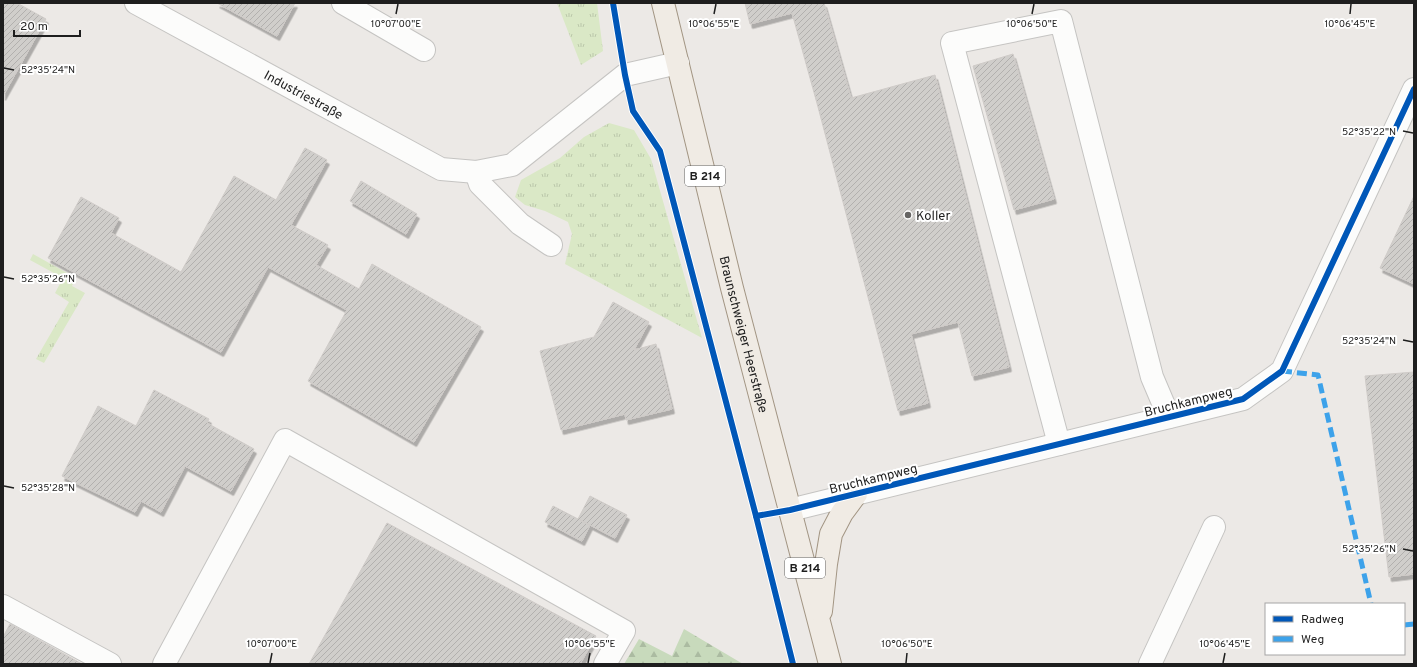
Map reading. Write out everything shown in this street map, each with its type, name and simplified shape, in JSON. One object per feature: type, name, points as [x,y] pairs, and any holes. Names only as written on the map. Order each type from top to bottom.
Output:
[{"type":"main road","name":"Braunschweiger Heerstraße","points":[[663,3],[732,288],[830,664]]},
{"type":"main road","points":[[820,626],[826,564],[831,534],[842,513],[856,494]]},
{"type":"street","name":"Industriestraße","points":[[136,3],[441,169],[476,172],[512,165],[625,75],[678,63]]},
{"type":"street","points":[[343,3],[424,50]]},
{"type":"street","points":[[1059,444],[952,43],[1061,20],[1152,377],[1169,417]]},
{"type":"street","name":"Bruchkampweg","points":[[790,510],[1243,399],[1282,371],[1414,89]]},
{"type":"street","points":[[476,172],[480,184],[520,224],[551,245]]},
{"type":"street","points":[[164,664],[285,440],[624,631],[605,664]]},
{"type":"street","points":[[1150,664],[1214,526]]},
{"type":"street","points":[[3,606],[110,664]]},
{"type":"green space","points":[[557,3],[597,3],[603,51],[581,65]]},
{"type":"green space","points":[[609,123],[634,130],[651,159],[702,338],[565,264],[572,234],[568,222],[545,211],[525,205],[515,197],[521,180],[560,158],[584,137]]},
{"type":"green space","points":[[33,254],[76,278],[72,286],[85,293],[44,363],[36,359],[69,302],[55,293],[63,278],[30,260]]},
{"type":"green space","points":[[684,629],[743,664],[624,664],[639,639],[672,656]]},
{"type":"building","points":[[3,3],[17,3],[46,19],[3,96]]},
{"type":"building","points":[[217,3],[295,3],[277,36]]},
{"type":"building","name":"Koller","points":[[745,3],[824,3],[851,98],[935,75],[1009,367],[972,376],[958,322],[911,334],[928,403],[898,411],[792,13],[750,24]]},
{"type":"building","points":[[1013,54],[1054,199],[1014,210],[973,66]]},
{"type":"building","points":[[305,148],[327,160],[291,225],[328,245],[316,265],[359,289],[372,264],[481,327],[414,442],[308,381],[347,310],[268,267],[221,352],[48,258],[81,197],[119,218],[111,233],[181,272],[234,176],[276,200]]},
{"type":"building","points":[[361,181],[417,214],[406,234],[350,201]]},
{"type":"building","points":[[1414,196],[1414,284],[1380,268]]},
{"type":"building","points":[[613,302],[649,322],[634,350],[656,344],[672,409],[626,420],[625,414],[561,430],[540,351],[594,337]]},
{"type":"building","points":[[1414,372],[1414,574],[1389,577],[1365,376]]},
{"type":"building","points":[[154,390],[209,419],[207,423],[254,449],[231,491],[185,466],[161,512],[141,501],[135,512],[62,476],[98,406],[136,426]]},
{"type":"building","points":[[590,496],[627,515],[615,538],[590,525],[582,541],[545,522],[553,506],[578,519]]},
{"type":"building","points":[[387,523],[596,636],[580,664],[309,664]]},
{"type":"building","points":[[10,624],[82,664],[3,664],[3,637]]},
{"type":"marked path","points":[[1282,371],[1318,375],[1371,603]]},
{"type":"marked path","points":[[1405,625],[1414,624]]},
{"type":"cycle path","points":[[613,3],[625,75],[633,111],[660,151],[756,516],[793,664]]},
{"type":"cycle path","points":[[756,516],[790,510],[1243,399],[1282,371],[1414,89]]},
{"type":"place","name":"Koller","points":[[908,215]]}]
